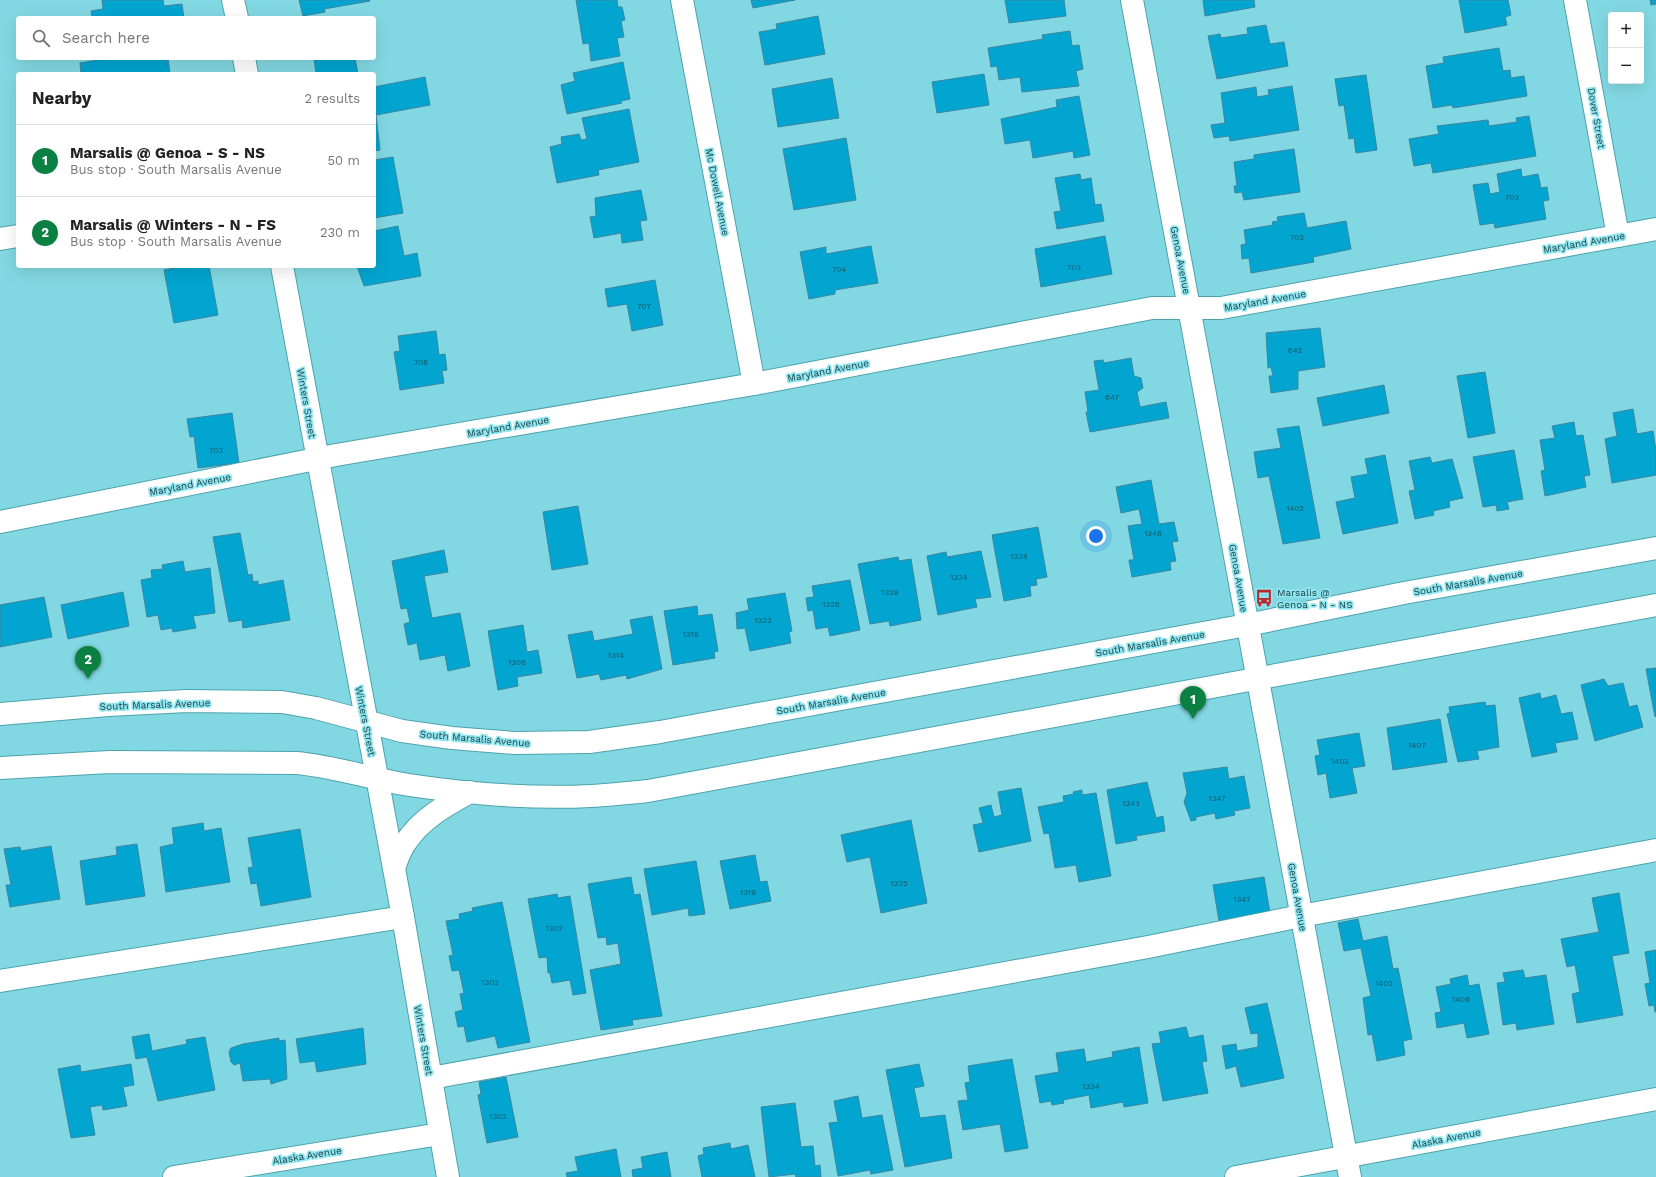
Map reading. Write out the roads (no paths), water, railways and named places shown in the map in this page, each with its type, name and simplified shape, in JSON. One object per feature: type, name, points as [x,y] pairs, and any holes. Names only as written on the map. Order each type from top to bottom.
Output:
[{"type":"street","points":[[233,0],[236,16]]},
{"type":"street","name":"Mc Dowell Avenue","points":[[682,0],[754,384]]},
{"type":"street","name":"Genoa Avenue","points":[[1132,0],[1348,1167]]},
{"type":"street","name":"Dover Street","points":[[1575,0],[1618,236]]},
{"type":"street","points":[[244,60],[247,72]]},
{"type":"street","name":"Maryland Avenue","points":[[0,522],[317,459],[754,384],[1152,308],[1221,308],[1656,229]]},
{"type":"street","points":[[0,239],[16,236]]},
{"type":"street","name":"Winters Street","points":[[282,268],[403,917],[448,1177]]},
{"type":"street","name":"South Marsalis Avenue","points":[[0,714],[108,705],[187,701],[282,702],[316,708],[402,731],[452,738],[515,744],[589,742],[660,732],[1247,625],[1404,594],[1656,548]]},
{"type":"street","points":[[0,768],[110,762],[296,763],[318,765],[408,785],[470,792],[530,796],[591,796],[648,791],[1656,605]]},
{"type":"street","points":[[394,868],[405,843],[418,827],[438,810],[470,792]]},
{"type":"street","points":[[431,1078],[1140,949],[1301,916],[1656,850]]},
{"type":"street","points":[[0,981],[403,917]]},
{"type":"street","name":"Alaska Avenue","points":[[1236,1177],[1348,1167],[1656,1099]]},
{"type":"street","name":"Alaska Avenue","points":[[174,1177],[440,1134]]},
{"type":"place","name":"Marsalis @ Genoa - N - NS","points":[[1264,598]]},
{"type":"place","name":"Marsalis @ Winters - N - FS","points":[[88,679]]},
{"type":"place","name":"Marsalis @ Genoa - S - NS","points":[[1193,719]]}]
